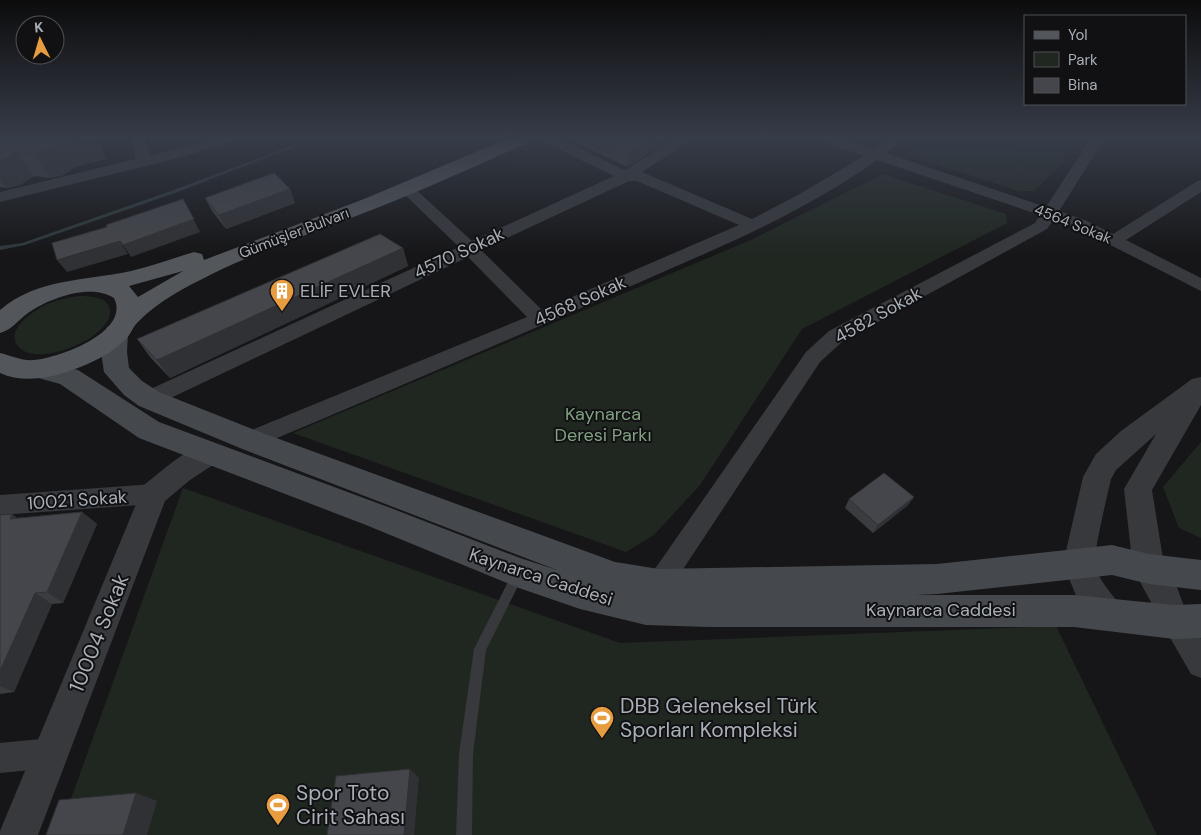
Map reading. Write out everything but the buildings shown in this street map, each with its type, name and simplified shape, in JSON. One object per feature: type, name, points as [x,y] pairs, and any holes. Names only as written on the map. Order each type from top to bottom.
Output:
[{"type":"main road","name":"Gümüşler Bulvarı","points":[[95,284],[121,282],[171,267],[244,240],[399,177]]},
{"type":"main road","name":"Gümüşler Bulvarı","points":[[122,325],[178,282],[216,263],[435,177]]},
{"type":"main road","name":"Kaynarca Caddesi","points":[[0,300],[36,298],[74,286],[95,284],[112,287],[124,294],[129,304],[114,352],[117,372],[133,388],[149,399],[250,440],[615,577],[659,584],[937,579],[1112,560],[1149,569],[1201,575]]},
{"type":"main road","name":"Kaynarca Caddesi","points":[[0,325],[11,314],[36,298]]},
{"type":"main road","name":"Kaynarca Caddesi","points":[[0,362],[19,369],[40,369],[63,364],[86,355],[105,343],[122,325]]},
{"type":"main road","name":"Kaynarca Caddesi","points":[[40,369],[69,377],[148,430],[519,573],[580,594],[646,609],[709,611],[1074,611],[1188,621]]},
{"type":"street","points":[[0,197],[80,177]]},
{"type":"street","name":"4570 Sokak","points":[[149,399],[624,177]]},
{"type":"street","points":[[641,177],[753,225]]},
{"type":"street","name":"4568 Sokak","points":[[250,440],[540,319],[753,225],[840,177]]},
{"type":"street","name":"4564 Sokak","points":[[943,177],[1081,224],[1201,286]]},
{"type":"street","name":"4582 Sokak","points":[[659,584],[813,357],[824,346],[836,336],[1041,226],[1073,177]]},
{"type":"street","points":[[1115,240],[1201,185]]},
{"type":"street","points":[[407,189],[540,319]]},
{"type":"street","points":[[1109,615],[1091,594],[1078,564],[1097,477],[1106,462],[1131,440],[1199,388]]},
{"type":"street","points":[[1199,388],[1138,489],[1149,569],[1165,596],[1188,621],[1201,664]]},
{"type":"street","name":"10004 Sokak","points":[[18,835],[154,494],[180,472],[208,453]]},
{"type":"street","name":"10021 Sokak","points":[[0,505],[154,494]]},
{"type":"street","points":[[0,758],[51,753]]},
{"type":"lane","points":[[464,835],[466,754],[480,649],[519,573]]},
{"type":"green space","name":"Kaynarca Deresi Parkı","points":[[877,177],[892,177],[1006,214],[1007,223],[802,329],[700,485],[654,535],[626,552],[293,433],[753,239]]},
{"type":"green space","points":[[975,177],[1049,177],[1034,191],[1019,191]]},
{"type":"green space","points":[[80,296],[99,298],[107,303],[109,307],[110,316],[104,326],[93,336],[67,349],[44,354],[34,354],[18,346],[15,333],[30,314],[65,298]]},
{"type":"green space","points":[[1201,442],[1201,538],[1179,528],[1163,487]]},
{"type":"green space","name":"DBB Geleneksel Türk Sporları Kompleksi","points":[[183,488],[620,643],[1056,626],[1157,835],[58,835]]},
{"type":"waterway","points":[[0,248],[23,244],[213,177]]},
{"type":"place","name":"ELİF EVLER","points":[[282,312]]},
{"type":"place","name":"DBB Geleneksel Türk Sporları Kompleksi","points":[[602,739]]},
{"type":"place","name":"Spor Toto Cirit Sahası","points":[[278,826]]}]
